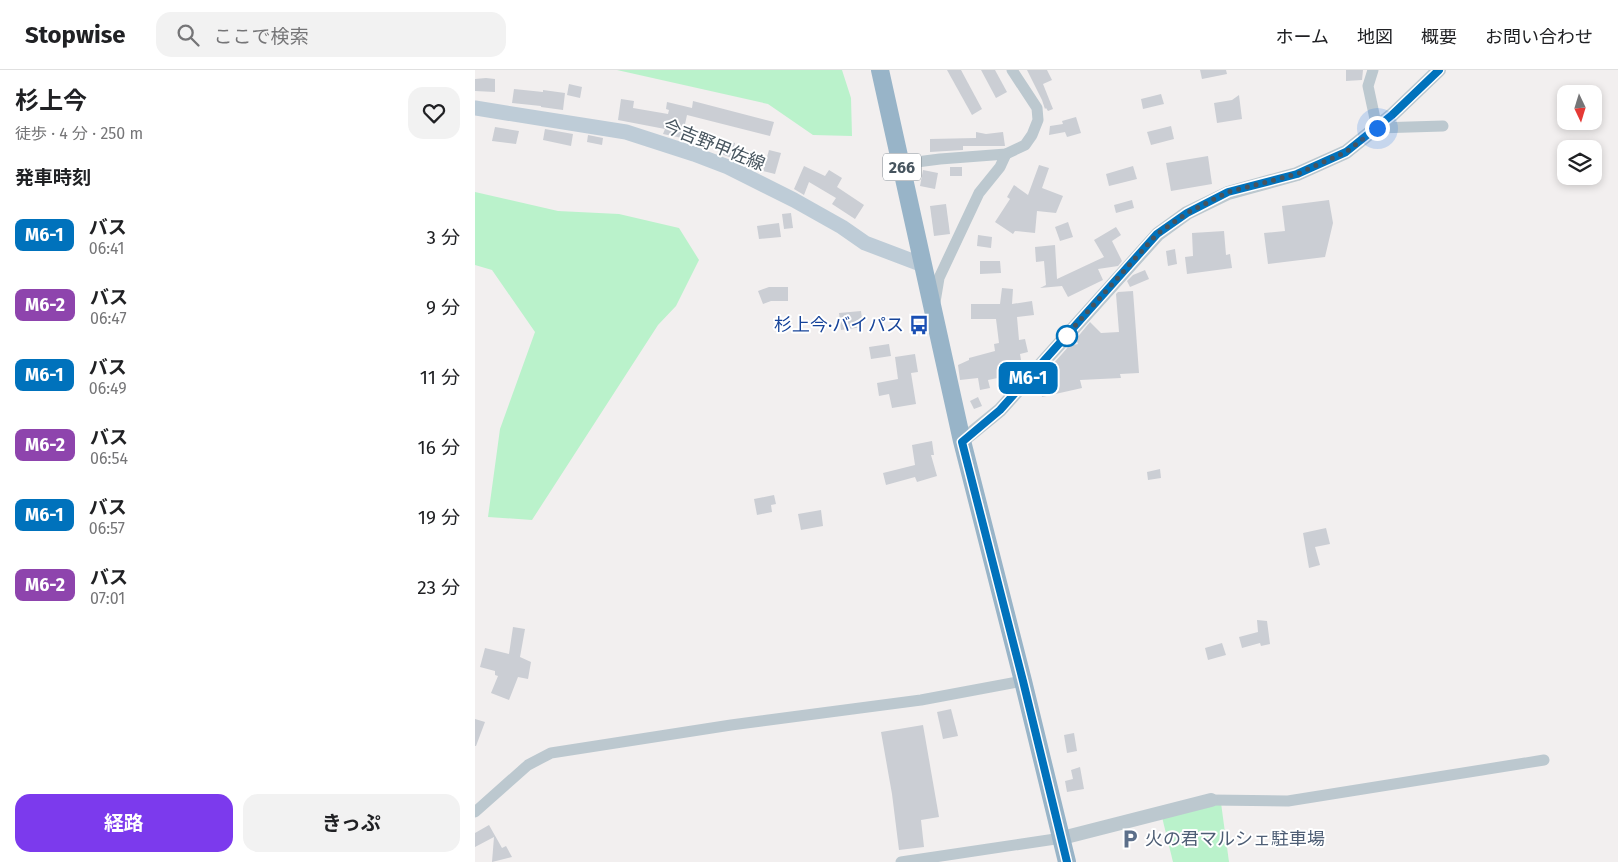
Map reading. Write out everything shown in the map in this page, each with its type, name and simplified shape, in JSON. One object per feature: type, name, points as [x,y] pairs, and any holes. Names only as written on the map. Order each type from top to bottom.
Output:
[{"type":"highway","name":"266","points":[[880,70],[962,442],[1067,862]]},
{"type":"main road","name":"今吉野甲佐線","points":[[475,108],[626,132],[694,154],[728,167],[793,200],[865,243],[923,265]]},
{"type":"street","points":[[901,164],[1006,154],[1025,145],[1032,135],[1037,120],[1037,108],[1012,70]]},
{"type":"street","points":[[1373,70],[1368,86],[1377,128]]},
{"type":"street","points":[[962,442],[1000,410],[1157,234],[1187,213],[1228,192],[1297,174],[1346,152],[1377,128],[1439,70]]},
{"type":"street","points":[[1377,128],[1443,126]]},
{"type":"street","points":[[933,312],[939,278],[979,193],[1001,167],[1006,154]]},
{"type":"street","points":[[475,812],[528,765],[551,753],[731,725],[921,700],[1023,681]]},
{"type":"street","points":[[901,862],[1062,838],[1211,800],[1287,801],[1544,760]]},
{"type":"green space","points":[[617,70],[842,70],[851,98],[852,136],[813,135],[768,104]]},
{"type":"green space","points":[[475,192],[558,211],[619,214],[679,228],[699,260],[676,306],[658,325],[532,520],[488,517],[500,429],[535,332],[492,270],[475,265]]},
{"type":"green space","points":[[1221,803],[1229,862],[1173,862],[1162,817]]},
{"type":"building","points":[[947,70],[961,70],[982,109],[972,115]]},
{"type":"building","points":[[981,70],[995,70],[1007,92],[996,98]]},
{"type":"building","points":[[1027,70],[1047,70],[1052,80],[1043,84],[1053,109],[1048,111],[1045,109]]},
{"type":"building","points":[[1200,70],[1226,70],[1227,74],[1202,79]]},
{"type":"building","points":[[1346,70],[1363,70],[1362,80],[1346,81]]},
{"type":"building","points":[[475,79],[495,79],[495,92],[475,91]]},
{"type":"building","points":[[569,84],[582,87],[580,98],[567,95]]},
{"type":"building","points":[[514,89],[565,93],[563,110],[512,103]]},
{"type":"building","points":[[1161,94],[1164,104],[1143,109],[1141,99]]},
{"type":"building","points":[[1239,95],[1242,119],[1217,123],[1214,103],[1232,100]]},
{"type":"building","points":[[621,99],[634,101],[633,108],[668,114],[669,110],[666,109],[667,102],[692,108],[693,101],[774,122],[770,136],[687,115],[682,138],[663,134],[665,129],[618,120]]},
{"type":"building","points":[[1076,117],[1081,133],[1067,137],[1065,132],[1049,135],[1050,126],[1063,124],[1062,121]]},
{"type":"building","points":[[1171,126],[1174,139],[1151,145],[1147,132]]},
{"type":"building","points":[[495,127],[519,131],[516,144],[492,141]]},
{"type":"building","points":[[545,129],[573,134],[571,146],[543,140]]},
{"type":"building","points":[[976,132],[986,134],[1003,132],[1005,146],[963,146],[963,150],[930,152],[930,139],[976,138]]},
{"type":"building","points":[[588,135],[603,138],[602,145],[587,142]]},
{"type":"building","points":[[721,139],[735,143],[732,158],[718,153]]},
{"type":"building","points":[[769,150],[781,153],[775,174],[763,171]]},
{"type":"building","points":[[1208,156],[1212,184],[1171,191],[1166,163]]},
{"type":"building","points":[[1039,165],[1049,168],[1042,188],[1063,196],[1056,213],[1037,211],[1035,233],[1015,231],[1013,234],[995,222],[1010,199],[1007,197],[1014,185],[1028,195]]},
{"type":"building","points":[[804,166],[825,176],[829,170],[842,178],[837,187],[864,205],[855,219],[832,204],[836,198],[809,182],[804,195],[794,189]]},
{"type":"building","points":[[1133,166],[1137,179],[1109,186],[1106,174]]},
{"type":"building","points":[[950,167],[962,167],[962,176],[950,176]]},
{"type":"building","points":[[923,170],[938,173],[935,189],[920,186]]},
{"type":"building","points":[[1132,200],[1134,208],[1116,213],[1114,205]]},
{"type":"building","points":[[1329,200],[1333,223],[1325,257],[1268,264],[1264,233],[1285,231],[1282,206]]},
{"type":"building","points":[[946,204],[950,234],[934,236],[930,206]]},
{"type":"building","points":[[791,213],[793,228],[784,229],[782,214]]},
{"type":"building","points":[[1068,222],[1073,237],[1060,241],[1055,227]]},
{"type":"building","points":[[779,223],[781,237],[759,239],[757,226]]},
{"type":"building","points":[[1116,227],[1121,235],[1112,241],[1122,261],[1118,266],[1098,269],[1103,280],[1068,297],[1062,286],[1040,288],[1046,285],[1044,261],[1036,262],[1035,247],[1055,245],[1057,279],[1104,257],[1094,240]]},
{"type":"building","points":[[1224,231],[1226,255],[1230,254],[1232,268],[1187,274],[1185,257],[1193,256],[1192,233]]},
{"type":"building","points":[[978,235],[992,237],[991,248],[977,246]]},
{"type":"building","points":[[1175,249],[1177,264],[1168,266],[1166,251]]},
{"type":"building","points":[[980,261],[1000,261],[1001,273],[980,274]]},
{"type":"building","points":[[1145,270],[1149,279],[1130,287],[1127,281],[1133,275]]},
{"type":"building","points":[[769,287],[788,287],[788,301],[771,301],[763,304],[758,291]]},
{"type":"building","points":[[1002,288],[1013,289],[1012,304],[1032,301],[1034,315],[1017,317],[1019,340],[1025,339],[1028,352],[1020,354],[1023,371],[1021,373],[988,380],[990,388],[980,390],[978,378],[960,380],[958,365],[969,360],[969,358],[995,351],[994,344],[999,343],[996,319],[971,319],[971,304],[1000,304]]},
{"type":"building","points":[[1133,291],[1139,373],[1120,374],[1121,378],[1080,380],[1082,388],[1042,397],[1040,385],[1058,381],[1054,363],[1069,346],[1078,344],[1076,339],[1090,322],[1101,333],[1119,332],[1116,294],[1118,292]]},
{"type":"building","points":[[861,311],[863,327],[841,330],[839,313]]},
{"type":"building","points":[[889,344],[891,356],[871,359],[869,347]]},
{"type":"building","points":[[915,354],[918,372],[911,373],[916,404],[892,408],[889,394],[879,396],[877,383],[898,379],[895,357]]},
{"type":"building","points":[[978,397],[982,406],[974,409],[970,401]]},
{"type":"building","points":[[932,441],[934,455],[931,455],[937,476],[917,482],[915,477],[886,485],[883,473],[915,465],[912,445]]},
{"type":"building","points":[[1160,469],[1161,478],[1148,480],[1147,472]]},
{"type":"building","points":[[774,495],[776,504],[771,505],[772,512],[757,515],[754,499]]},
{"type":"building","points":[[821,510],[823,526],[801,530],[798,514]]},
{"type":"building","points":[[1326,528],[1330,544],[1315,547],[1320,565],[1309,568],[1303,533]]},
{"type":"building","points":[[1257,620],[1267,621],[1270,644],[1261,646],[1260,643],[1242,648],[1239,637],[1258,632]]},
{"type":"building","points":[[513,627],[525,629],[520,657],[531,662],[528,679],[518,677],[509,700],[491,693],[498,676],[495,675],[495,671],[480,667],[485,648],[509,654]]},
{"type":"building","points":[[1222,643],[1226,655],[1208,660],[1205,648]]},
{"type":"building","points":[[951,709],[958,736],[943,739],[937,712]]},
{"type":"building","points":[[475,719],[485,722],[476,746],[475,746]]},
{"type":"building","points":[[923,725],[939,817],[921,820],[924,847],[899,850],[892,794],[881,732]]},
{"type":"building","points":[[1074,733],[1077,751],[1067,753],[1064,735]]},
{"type":"building","points":[[1080,767],[1084,789],[1067,792],[1065,781],[1073,779],[1071,770]]},
{"type":"building","points":[[489,825],[502,848],[506,846],[512,857],[492,862],[494,837],[475,847],[475,833]]},
{"type":"bus line","name":"M6-1","points":[[1067,862],[962,442],[1000,410],[1157,234],[1187,213],[1228,192],[1297,174],[1346,152],[1392,115],[1439,70]]},
{"type":"place","name":"杉上今·バイパス","points":[[919,325]]},
{"type":"place","name":"火の君マルシェ駐車場","points":[[1130,839]]},
{"type":"route","points":[[1067,336],[1065,337],[1157,234],[1187,213],[1228,192],[1297,174],[1346,152],[1377,128]]}]
